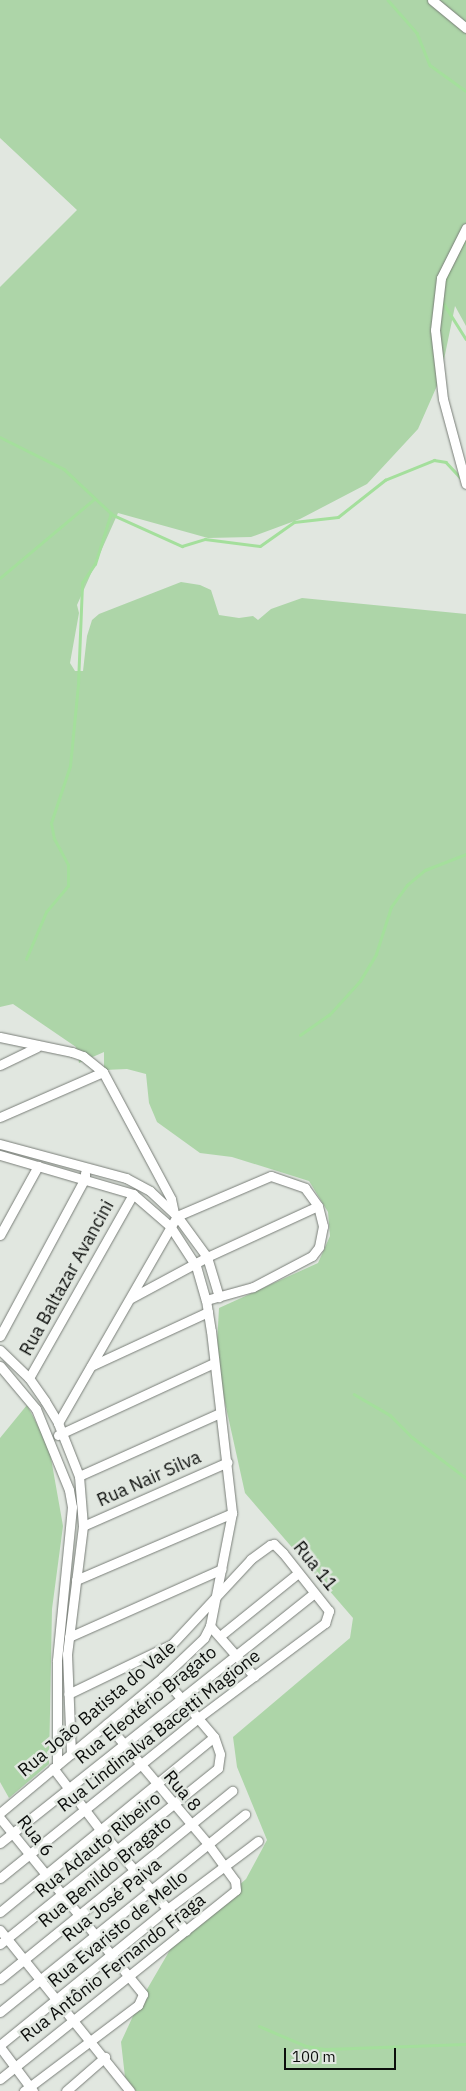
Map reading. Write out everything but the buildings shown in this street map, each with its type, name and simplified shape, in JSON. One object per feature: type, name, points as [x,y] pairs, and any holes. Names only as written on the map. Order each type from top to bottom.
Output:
[{"type":"street","points":[[432,0],[466,28]]},
{"type":"street","points":[[466,228],[441,278],[435,330],[443,399],[466,484]]},
{"type":"street","points":[[0,1037],[83,1056],[103,1072],[171,1199],[175,1215],[58,1423]]},
{"type":"street","points":[[0,1065],[37,1047]]},
{"type":"street","points":[[0,1117],[103,1072]]},
{"type":"street","points":[[0,1144],[85,1166],[139,1184],[175,1215],[207,1257],[219,1297]]},
{"type":"street","points":[[0,1155],[85,1178],[134,1194],[170,1226],[196,1266],[208,1312],[228,1462],[232,1513],[210,1626],[254,1676]]},
{"type":"street","points":[[0,1236],[38,1166]]},
{"type":"street","points":[[0,1336],[85,1178],[85,1166]]},
{"type":"street","points":[[175,1215],[271,1176],[305,1188],[318,1206],[322,1237],[312,1256],[253,1287],[206,1300]]},
{"type":"street","name":"Rua Baltazar Avancini","points":[[29,1378],[134,1194]]},
{"type":"street","points":[[130,1298],[196,1266],[207,1257],[318,1206]]},
{"type":"street","points":[[91,1366],[208,1312]]},
{"type":"street","points":[[0,1350],[29,1378],[58,1423],[79,1476],[83,1526],[68,1636],[71,1754]]},
{"type":"street","points":[[50,1438],[214,1363]]},
{"type":"street","points":[[0,1366],[24,1390],[50,1438],[69,1490],[72,1524],[56,1660],[55,1766],[67,1789],[166,1910],[186,1931]]},
{"type":"street","points":[[79,1476],[220,1413]]},
{"type":"street","name":"Rua Nair Silva","points":[[83,1526],[228,1462]]},
{"type":"street","points":[[76,1580],[232,1513]]},
{"type":"street","name":"Rua 11","points":[[214,1602],[264,1547],[278,1547],[326,1606]]},
{"type":"street","points":[[68,1636],[222,1569]]},
{"type":"street","points":[[220,1636],[298,1573]]},
{"type":"street","name":"Rua Eleotério Bragato","points":[[0,1843],[314,1593]]},
{"type":"street","points":[[68,1694],[172,1644],[214,1602]]},
{"type":"street","name":"Rua Lindinalva Bacetti Magione","points":[[0,1878],[198,1718],[325,1623],[329,1614],[326,1606]]},
{"type":"street","name":"Rua João Batista do Vale","points":[[0,1813],[163,1677],[204,1638],[210,1626]]},
{"type":"street","points":[[0,1912],[214,1737],[163,1677]]},
{"type":"street","name":"Rua 8","points":[[107,1724],[155,1785],[208,1844],[233,1878]]},
{"type":"street","name":"Rua Adauto Ribeiro","points":[[4,1941],[116,1849],[216,1771],[220,1754],[214,1737]]},
{"type":"street","name":"Rua Benildo Bragato","points":[[0,1979],[232,1791]]},
{"type":"street","name":"Rua José Paiva","points":[[0,2012],[94,1934],[245,1814]]},
{"type":"street","name":"Rua 6","points":[[0,1818],[45,1876],[129,1975],[143,1996],[138,2005],[90,2040]]},
{"type":"street","name":"Rua Evaristo de Mello","points":[[0,2046],[166,1910],[258,1841]]},
{"type":"street","name":"Rua Antônio Fernando Fraga","points":[[0,2079],[72,2019],[233,1894],[236,1885],[233,1878]]},
{"type":"street","points":[[0,1930],[4,1941],[25,1959],[72,2019],[105,2057],[130,2091]]},
{"type":"street","points":[[0,2046],[29,2090],[90,2040]]},
{"type":"street","points":[[66,2091],[105,2057]]},
{"type":"green space","points":[[0,0],[466,0],[466,326],[455,306],[440,379],[418,429],[367,484],[300,519],[251,537],[208,538],[118,513],[77,605],[79,613],[70,663],[75,671],[83,671],[87,636],[92,620],[99,614],[181,582],[200,585],[211,590],[219,615],[239,618],[253,616],[258,620],[271,609],[302,598],[466,614],[466,2091],[136,2091],[125,2077],[121,2042],[139,2003],[174,1943],[246,1879],[267,1840],[237,1767],[233,1737],[350,1638],[353,1618],[245,1493],[216,1362],[219,1308],[318,1263],[330,1236],[328,1212],[309,1181],[232,1157],[200,1153],[157,1122],[149,1103],[146,1074],[127,1069],[104,1070],[104,1052],[79,1063],[76,1047],[13,1004],[0,1007],[0,287],[77,210],[0,138]]},
{"type":"green space","points":[[27,1405],[49,1447],[63,1526],[52,1609],[49,1764],[9,1798],[0,1782],[0,1438]]},
{"type":"waterway","points":[[388,0],[417,33],[430,65],[466,91]]},
{"type":"waterway","points":[[462,246],[466,238]]},
{"type":"waterway","points":[[444,284],[450,269]]},
{"type":"waterway","points":[[442,297],[444,304],[466,339]]},
{"type":"waterway","points":[[0,437],[64,469],[113,515],[182,546],[205,539],[260,546],[294,522],[338,517],[385,480],[434,460],[446,462],[460,477]]},
{"type":"waterway","points":[[0,578],[94,499]]},
{"type":"waterway","points":[[26,959],[46,912],[68,886],[68,865],[54,839],[51,823],[70,766],[78,684],[82,583],[95,564],[111,513]]},
{"type":"waterway","points":[[300,1035],[329,1015],[360,981],[376,954],[391,907],[407,885],[425,870],[466,854]]},
{"type":"waterway","points":[[354,1394],[390,1415],[412,1437],[466,1478]]},
{"type":"waterway","points":[[259,2026],[306,2046],[326,2049],[466,2044]]}]
